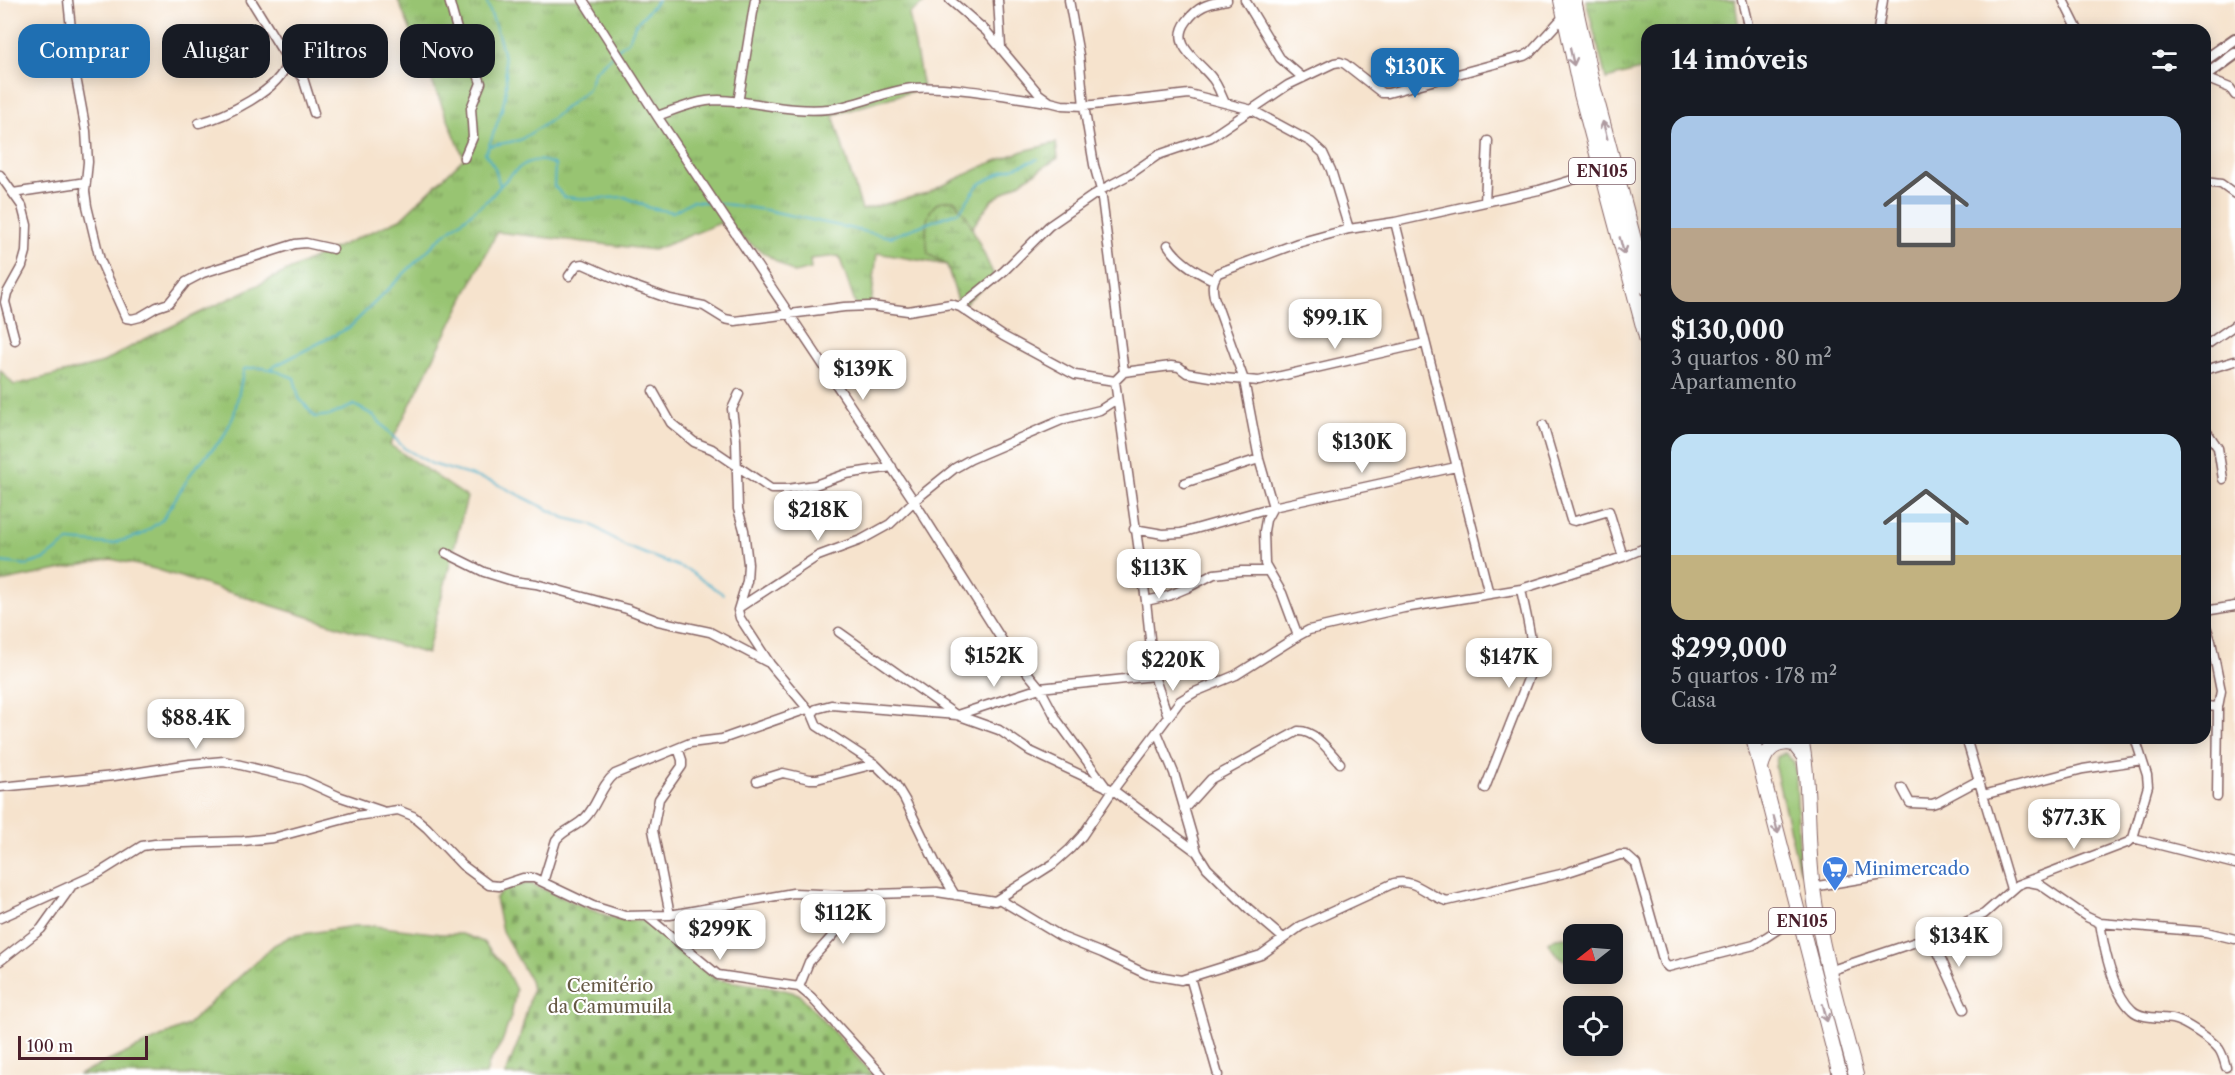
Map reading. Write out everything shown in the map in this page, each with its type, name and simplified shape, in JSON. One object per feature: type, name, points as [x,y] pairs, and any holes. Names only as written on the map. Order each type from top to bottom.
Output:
[{"type":"main road","name":"EN105","points":[[1561,0],[1579,84],[1641,318]]},
{"type":"main road","name":"EN105","points":[[1574,0],[1591,78],[1641,266]]},
{"type":"main road","name":"EN105","points":[[1755,744],[1840,1075]]},
{"type":"main road","points":[[1761,768],[1767,752],[1779,744]]},
{"type":"main road","points":[[1794,744],[1804,757]]},
{"type":"main road","name":"EN105","points":[[1803,744],[1812,887],[1856,1075]]},
{"type":"street","points":[[68,0],[75,76],[86,131],[87,206],[100,260],[126,318],[132,320],[169,303],[186,282],[203,273],[295,244],[306,243],[333,249]]},
{"type":"street","points":[[251,0],[282,50]]},
{"type":"street","points":[[449,0],[462,48],[476,69],[481,83],[471,108],[473,137],[464,158]]},
{"type":"street","points":[[583,0],[657,116],[892,467],[1006,648],[1040,688],[1058,720],[1109,788]]},
{"type":"street","points":[[738,103],[755,0]]},
{"type":"street","points":[[950,0],[986,31],[1039,94],[1050,102]]},
{"type":"street","points":[[998,0],[1001,48]]},
{"type":"street","points":[[1069,0],[1079,55],[1084,106],[1094,165],[1101,190],[1124,372]]},
{"type":"street","points":[[1225,103],[1214,80],[1184,47],[1180,30],[1199,8],[1227,0]]},
{"type":"street","points":[[1245,0],[1280,58],[1303,78]]},
{"type":"street","points":[[1742,0],[1748,24]]},
{"type":"street","points":[[1879,24],[1883,0]]},
{"type":"street","points":[[2063,0],[2075,24]]},
{"type":"street","points":[[960,307],[1004,271],[1049,226],[1101,190],[1129,175],[1158,155],[1211,137],[1303,78],[1340,62],[1382,93],[1388,93],[1524,56],[1532,52],[1564,16]]},
{"type":"street","points":[[2211,56],[2235,39]]},
{"type":"street","points":[[2211,72],[2235,54]]},
{"type":"street","points":[[199,123],[228,114],[262,92],[282,70]]},
{"type":"street","points":[[303,78],[314,113]]},
{"type":"street","points":[[2211,80],[2230,88],[2235,95]]},
{"type":"street","points":[[657,116],[691,104],[718,100],[827,109],[857,104],[911,88],[966,91],[1084,106],[1189,94],[1252,110],[1311,142],[1323,153],[1331,170],[1348,230]]},
{"type":"street","points":[[1485,202],[1488,141]]},
{"type":"street","points":[[1298,636],[1282,593],[1265,564],[1264,531],[1266,520],[1273,507],[1259,459],[1244,380],[1214,297],[1213,280],[1218,273],[1298,243],[1348,230],[1395,222],[1539,190],[1602,171]]},
{"type":"street","points":[[0,176],[3,186],[13,193],[22,206],[27,225],[26,252],[5,302],[15,340]]},
{"type":"street","points":[[13,193],[86,182]]},
{"type":"street","points":[[2211,183],[2221,184],[2235,194]]},
{"type":"street","points":[[1395,222],[1490,594]]},
{"type":"street","points":[[1168,245],[1173,254],[1213,280]]},
{"type":"street","points":[[569,276],[577,265],[583,264],[670,300],[704,306],[725,319],[735,321],[844,307],[880,306],[908,311],[951,304],[960,307],[1003,336],[1074,375],[1115,381]]},
{"type":"street","points":[[2211,342],[2235,325]]},
{"type":"street","points":[[1115,381],[1124,372],[1171,366],[1179,367],[1187,373],[1259,381],[1425,343]]},
{"type":"street","points":[[2211,368],[2235,361]]},
{"type":"street","points":[[1115,381],[1134,529],[1146,601],[1154,676],[1168,716]]},
{"type":"street","points":[[653,391],[671,423],[694,442],[712,449],[771,489],[815,485],[846,474],[892,467]]},
{"type":"street","points":[[739,394],[732,409],[738,509],[744,530],[748,564],[747,581],[739,607],[740,618],[770,664],[810,712],[817,726],[887,774],[905,800],[936,864],[955,895]]},
{"type":"street","points":[[739,607],[818,556],[877,533],[955,468],[971,459],[1064,419],[1100,410],[1117,399]]},
{"type":"street","points":[[1543,425],[1571,519],[1575,521],[1609,511],[1623,557]]},
{"type":"street","points":[[2211,438],[2218,448],[2223,479]]},
{"type":"street","points":[[1184,483],[1259,459]]},
{"type":"street","points":[[1134,529],[1172,534],[1273,507],[1456,467]]},
{"type":"street","points":[[0,918],[99,873],[142,846],[273,838],[383,811],[399,810],[413,816],[462,865],[489,885],[499,886],[523,878],[534,878],[594,906],[625,916],[670,915],[778,894],[937,892],[991,902],[1053,864],[1070,849],[1082,836],[1109,788],[1180,701],[1195,692],[1236,675],[1309,630],[1404,608],[1521,589],[1641,550]]},
{"type":"street","points":[[446,553],[484,572],[513,581],[536,584],[627,609],[658,621],[710,632],[770,664]]},
{"type":"street","points":[[1146,601],[1168,596],[1214,574],[1268,571]]},
{"type":"street","points":[[1485,788],[1533,661],[1521,589]]},
{"type":"street","points":[[2211,610],[2235,606]]},
{"type":"street","points":[[839,632],[957,715]]},
{"type":"street","points":[[2211,641],[2221,692],[2218,707],[2217,797]]},
{"type":"street","points":[[957,715],[1040,688],[1154,676]]},
{"type":"street","points":[[543,882],[556,840],[584,820],[608,779],[615,774],[701,740],[722,738],[831,705],[957,715],[999,730],[1030,751],[1109,788],[1197,852]]},
{"type":"street","points":[[2211,706],[2218,707]]},
{"type":"street","points":[[1184,808],[1211,779],[1298,731],[1305,730],[1313,735],[1340,763]]},
{"type":"street","points":[[1157,732],[1174,773],[1197,852],[1207,868],[1283,938]]},
{"type":"street","points":[[1968,744],[2012,889]]},
{"type":"street","points":[[1830,971],[1931,937],[1984,914],[2018,885],[2121,846],[2133,838],[2148,786],[2137,744]]},
{"type":"street","points":[[670,915],[653,830],[659,799],[682,766],[678,748]]},
{"type":"street","points":[[1983,795],[2083,769],[2142,760]]},
{"type":"street","points":[[0,787],[114,776],[224,761],[303,780],[338,796],[383,811]]},
{"type":"street","points":[[757,781],[783,773],[818,779],[875,764]]},
{"type":"street","points":[[1902,788],[1910,803],[1932,804],[1979,780]]},
{"type":"street","points":[[2133,838],[2235,864]]},
{"type":"street","points":[[999,899],[1062,937],[1146,974],[1173,980],[1261,955],[1300,926],[1394,883],[1411,882],[1440,899],[1448,901],[1565,873],[1620,855],[1626,855],[1636,864],[1664,963],[1668,967],[1754,945],[1800,917]]},
{"type":"street","points":[[1812,887],[1895,873]]},
{"type":"street","points":[[2030,882],[2039,884],[2087,917],[2100,923],[2206,932],[2235,939]]},
{"type":"street","points":[[0,960],[41,928],[71,886]]},
{"type":"street","points":[[799,987],[809,962],[871,893]]},
{"type":"street","points":[[648,917],[718,975],[799,987],[811,997],[882,1075]]},
{"type":"street","points":[[2100,923],[2111,968],[2122,997],[2131,1010],[2156,1018],[2179,1021],[2219,1049],[2226,1067]]},
{"type":"street","points":[[1931,937],[1964,1009]]},
{"type":"street","points":[[1190,977],[1218,1075]]},
{"type":"green space","points":[[398,0],[928,0],[909,14],[923,88],[833,115],[862,210],[927,193],[988,164],[1023,151],[1056,143],[1058,158],[992,200],[971,229],[995,278],[960,307],[947,265],[877,253],[871,306],[856,306],[839,256],[810,259],[811,269],[794,273],[720,223],[654,250],[497,232],[390,445],[467,497],[427,654],[155,569],[111,559],[0,582],[0,370],[14,385],[100,364],[143,340],[400,219],[464,158],[431,78],[495,78],[495,24],[408,24]]},
{"type":"green space","points":[[1586,0],[1735,0],[1738,24],[1641,24],[1641,70],[1606,79]]},
{"type":"green space","points":[[954,200],[967,217],[995,278],[960,307],[947,265],[928,254],[926,240],[926,225],[934,206],[941,201]]},
{"type":"green space","points":[[1785,753],[1794,762],[1796,776],[1800,873],[1775,768],[1777,757]]},
{"type":"green space","name":"Cemitério da Camumuila","points":[[529,883],[617,919],[645,921],[707,973],[720,980],[777,988],[799,994],[873,1075],[505,1075],[519,1040],[532,990],[530,980],[502,931],[495,899],[510,888]]},
{"type":"green space","points":[[354,926],[462,934],[483,942],[504,966],[516,990],[511,1016],[502,1042],[489,1063],[486,1075],[78,1075],[187,1025],[274,945],[291,936]]},
{"type":"green space","points":[[1563,937],[1563,960],[1548,943],[1556,938]]},
{"type":"waterway","points":[[486,0],[502,47],[506,77],[504,103],[489,145]]},
{"type":"waterway","points":[[617,50],[629,40],[635,25],[658,0]]},
{"type":"waterway","points":[[271,368],[350,327],[439,239],[490,198],[500,186],[495,168],[485,153],[489,146],[520,140],[548,122],[588,89],[594,72],[613,54]]},
{"type":"waterway","points":[[717,203],[766,210],[890,237],[960,211],[978,185],[1004,171],[1038,159]]},
{"type":"waterway","points":[[500,186],[518,168],[538,160],[555,165],[554,186],[564,197],[589,199],[625,197],[650,208],[673,212],[692,201],[712,203]]},
{"type":"waterway","points":[[0,562],[27,565],[45,559],[69,541],[110,544],[141,535],[162,520],[194,469],[223,438],[234,415],[244,369],[264,368],[294,378],[299,398],[315,417],[331,415],[354,405],[373,415],[404,448],[432,464],[493,482],[565,518],[591,524],[625,546],[688,570],[723,594]]},
{"type":"place","name":"Minimercado","points":[[1835,892]]}]
